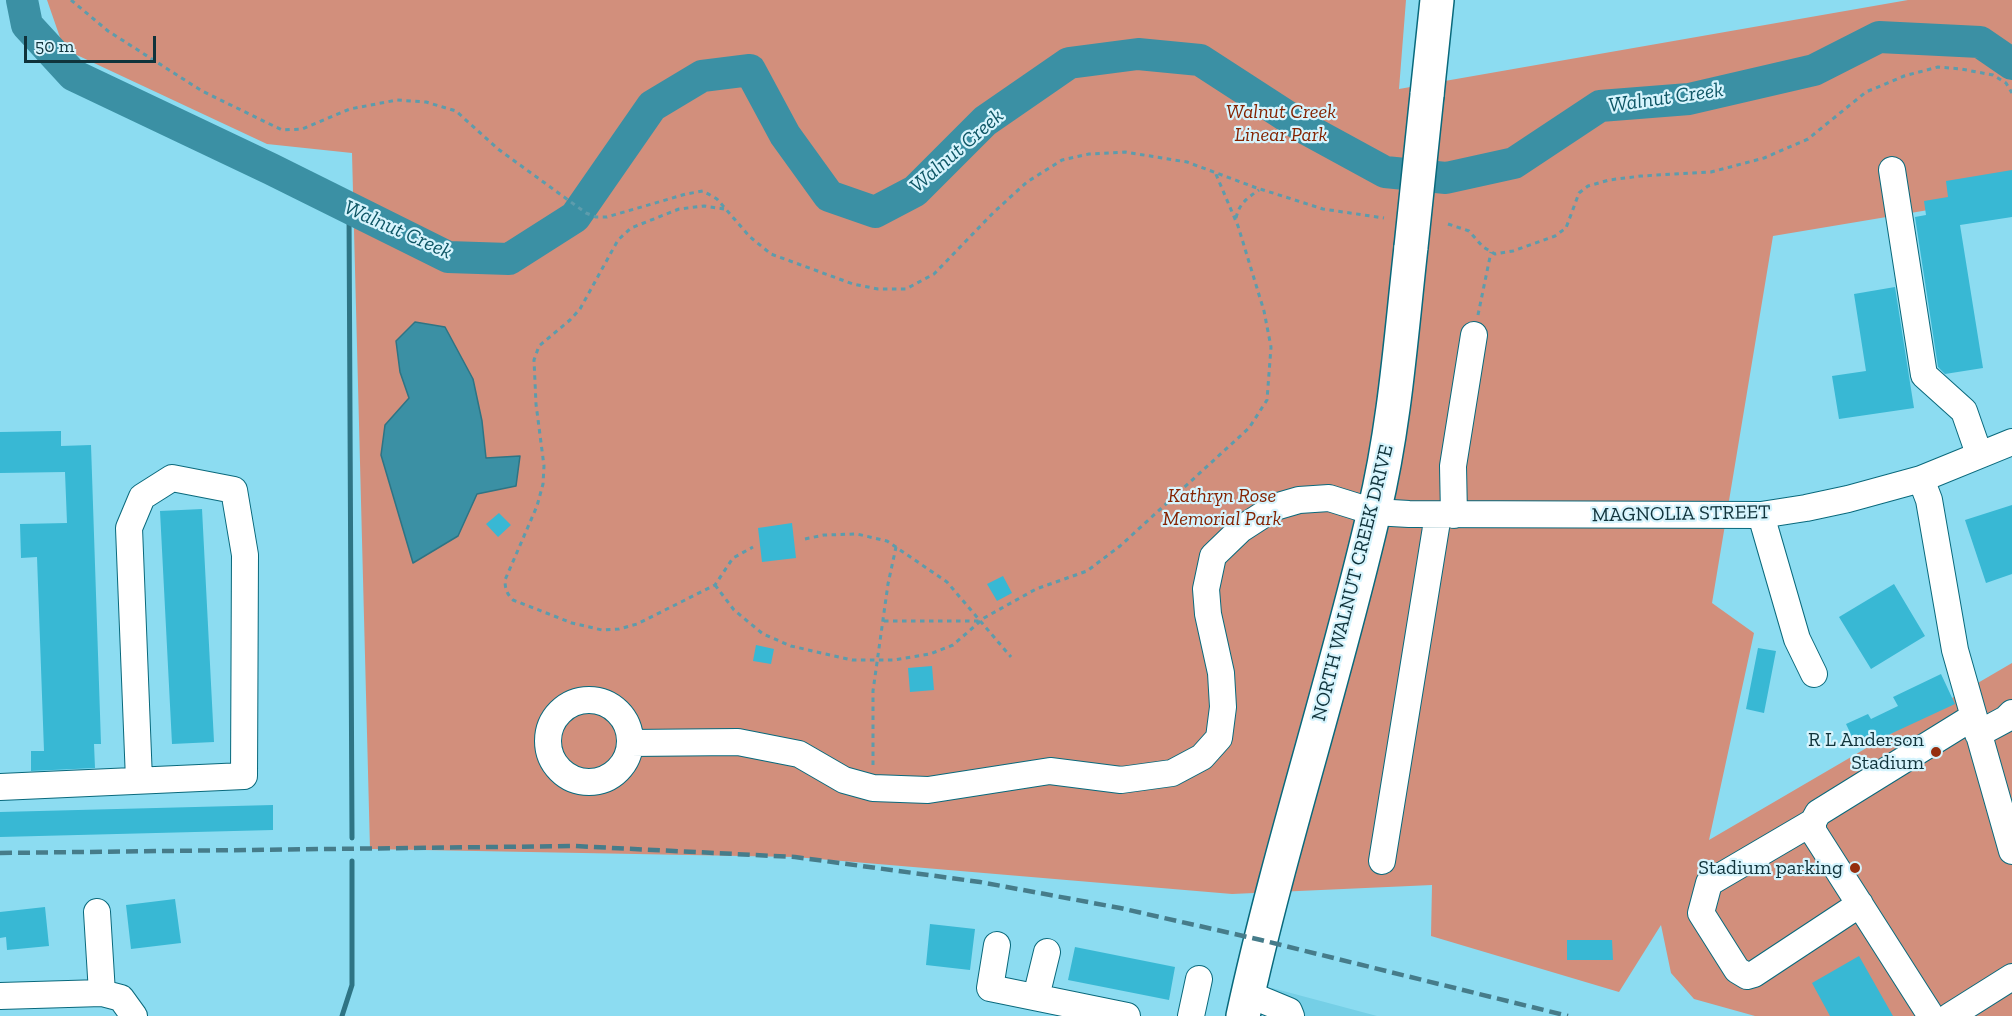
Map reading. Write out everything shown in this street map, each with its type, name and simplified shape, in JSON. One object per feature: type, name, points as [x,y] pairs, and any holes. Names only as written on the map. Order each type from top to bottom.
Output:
[{"type":"main road","name":"NORTH WALNUT CREEK DRIVE","points":[[1245,1005],[1374,512],[1390,430],[1437,0]]},
{"type":"street","points":[[1892,170],[1924,375],[1964,411],[1979,454]]},
{"type":"street","points":[[1382,861],[1446,515],[1474,335]]},
{"type":"street","name":"MAGNOLIA STREET","points":[[630,742],[738,742],[799,754],[844,780],[873,788],[928,790],[1050,771],[1121,780],[1172,773],[1202,758],[1219,738],[1223,707],[1221,673],[1206,589],[1214,556],[1241,529],[1275,507],[1299,500],[1329,498],[1374,512],[1446,515],[1761,515],[1838,501],[1921,479],[2012,442]]},
{"type":"street","points":[[0,786],[244,776],[245,555],[234,490],[172,478],[142,497],[129,528],[139,780]]},
{"type":"street","points":[[1921,479],[1929,500],[1955,650],[2012,851]]},
{"type":"street","points":[[1761,515],[1797,639],[1814,674]]},
{"type":"street","points":[[1860,904],[1754,974],[1746,976],[1737,970],[1701,913],[1709,883],[1812,822],[1818,813],[1976,725],[2006,719],[2012,713]]},
{"type":"street","points":[[1812,822],[1813,831],[1931,1016]]},
{"type":"street","points":[[97,912],[102,993]]},
{"type":"street","points":[[997,945],[990,987],[1127,1016]]},
{"type":"street","points":[[1036,997],[1047,952]]},
{"type":"street","points":[[1950,1016],[2012,977]]},
{"type":"street","points":[[1191,1016],[1199,978]]},
{"type":"street","points":[[0,996],[102,993],[121,998],[134,1016]]},
{"type":"street","points":[[1245,1005],[1297,1014]]},
{"type":"path","points":[[71,0],[108,32],[202,91],[282,130],[302,129],[350,109],[397,100],[426,102],[456,111],[498,149],[586,213],[596,217],[607,217],[703,191],[717,199],[750,237],[771,254],[854,284],[878,289],[906,289],[934,274],[1020,188],[1062,160],[1089,154],[1125,152],[1187,162],[1323,209],[1384,218]]},
{"type":"path","points":[[1448,224],[1469,231],[1482,247],[1495,254],[1513,251],[1555,236],[1566,228],[1579,193],[1588,186],[1610,180],[1641,176],[1711,172],[1764,158],[1808,139],[1866,92],[1904,76],[1938,67],[1993,75],[2006,83],[2012,93]]},
{"type":"path","points":[[715,585],[734,610],[763,634],[791,646],[852,660],[894,660],[930,654],[953,645],[981,621],[1036,589],[1087,571],[1120,546],[1249,428],[1267,400],[1271,347],[1264,311],[1236,220],[1215,171]]},
{"type":"path","points":[[1236,220],[1238,208],[1260,189]]},
{"type":"path","points":[[726,209],[704,206],[680,209],[631,228],[618,240],[580,309],[539,346],[534,360],[535,393],[544,466],[543,484],[537,506],[505,580],[505,588],[508,596],[513,600],[572,623],[602,630],[619,629],[637,624],[715,585],[733,558],[753,547]]},
{"type":"path","points":[[1474,335],[1491,252]]},
{"type":"path","points":[[805,539],[824,535],[857,534],[886,541],[947,582],[1011,657]]},
{"type":"path","points":[[873,788],[873,691],[888,584],[896,547]]},
{"type":"path","points":[[884,621],[981,621]]},
{"type":"shaded area","points":[[415,322],[445,327],[473,379],[482,421],[486,458],[520,456],[516,486],[477,494],[458,536],[413,563],[381,455],[385,425],[409,398],[400,372],[396,341]]},
{"type":"shaded area","points":[[1272,988],[1377,1016],[1265,1016]]},
{"type":"green space","name":"Kathryn Rose Memorial Park","points":[[47,0],[1406,0],[1399,89],[1908,0],[2012,0],[2012,196],[1773,236],[1712,603],[1754,633],[1709,840],[2012,663],[2012,1016],[1755,1016],[1694,999],[1671,973],[1661,925],[1619,992],[1431,936],[1432,885],[1232,894],[795,857],[370,849],[352,153],[267,144],[64,49]]},
{"type":"building","points":[[2012,170],[2012,217],[1960,225],[1983,368],[1945,374],[1938,367],[1915,217],[1926,215],[1924,201],[1948,197],[1946,181]]},
{"type":"building","points":[[1895,287],[1914,408],[1839,419],[1832,376],[1866,371],[1854,294]]},
{"type":"building","points":[[61,431],[61,446],[91,445],[101,744],[94,744],[95,768],[31,771],[31,751],[44,751],[37,557],[21,558],[20,524],[67,523],[65,472],[0,473],[0,432]]},
{"type":"building","points":[[2012,505],[2012,574],[1986,583],[1965,520]]},
{"type":"building","points":[[202,509],[214,742],[172,744],[160,511]]},
{"type":"building","points":[[499,513],[511,525],[498,537],[486,524]]},
{"type":"building","points":[[792,523],[796,558],[762,562],[758,528]]},
{"type":"building","points":[[1003,576],[1012,593],[997,601],[987,584]]},
{"type":"building","points":[[1894,584],[1925,636],[1871,669],[1839,617]]},
{"type":"building","points":[[756,645],[774,649],[771,664],[753,661]]},
{"type":"building","points":[[1758,648],[1776,651],[1764,713],[1746,709]]},
{"type":"building","points":[[932,666],[934,690],[910,692],[908,668]]},
{"type":"building","points":[[1941,674],[1955,704],[1858,749],[1846,724],[1868,714],[1871,719],[1898,706],[1893,697]]},
{"type":"building","points":[[273,805],[273,830],[0,837],[0,812]]},
{"type":"building","points":[[175,899],[181,943],[131,949],[126,905]]},
{"type":"building","points":[[45,907],[49,946],[7,950],[6,937],[0,938],[0,912]]},
{"type":"building","points":[[930,924],[975,929],[970,970],[926,965]]},
{"type":"building","points":[[1567,940],[1612,940],[1613,960],[1567,960]]},
{"type":"building","points":[[1075,947],[1175,967],[1169,1000],[1068,980]]},
{"type":"building","points":[[1859,956],[1893,1016],[1830,1016],[1812,983]]},
{"type":"waterway","name":"Walnut Creek","points":[[22,0],[27,25],[73,75],[271,169],[448,257],[509,259],[575,217],[652,106],[702,76],[750,70],[785,135],[829,196],[875,212],[915,191],[985,121],[1069,63],[1138,54],[1200,60],[1308,130],[1385,172],[1446,178],[1514,163],[1600,106],[1689,99],[1814,70],[1879,37],[1980,42],[2012,64]]},
{"type":"waterway","points":[[349,208],[352,838]]},
{"type":"waterway","points":[[342,1016],[352,985],[352,861]]},
{"type":"railway","points":[[0,853],[574,846],[795,857],[980,882],[1120,908],[1261,940],[1568,1016]]},
{"type":"place","name":"R L Anderson Stadium","points":[[1936,752]]},
{"type":"place","name":"Stadium parking","points":[[1855,868]]},
{"type":"park label","name":"Walnut Creek Linear Park","points":[[1281,124]]}]
